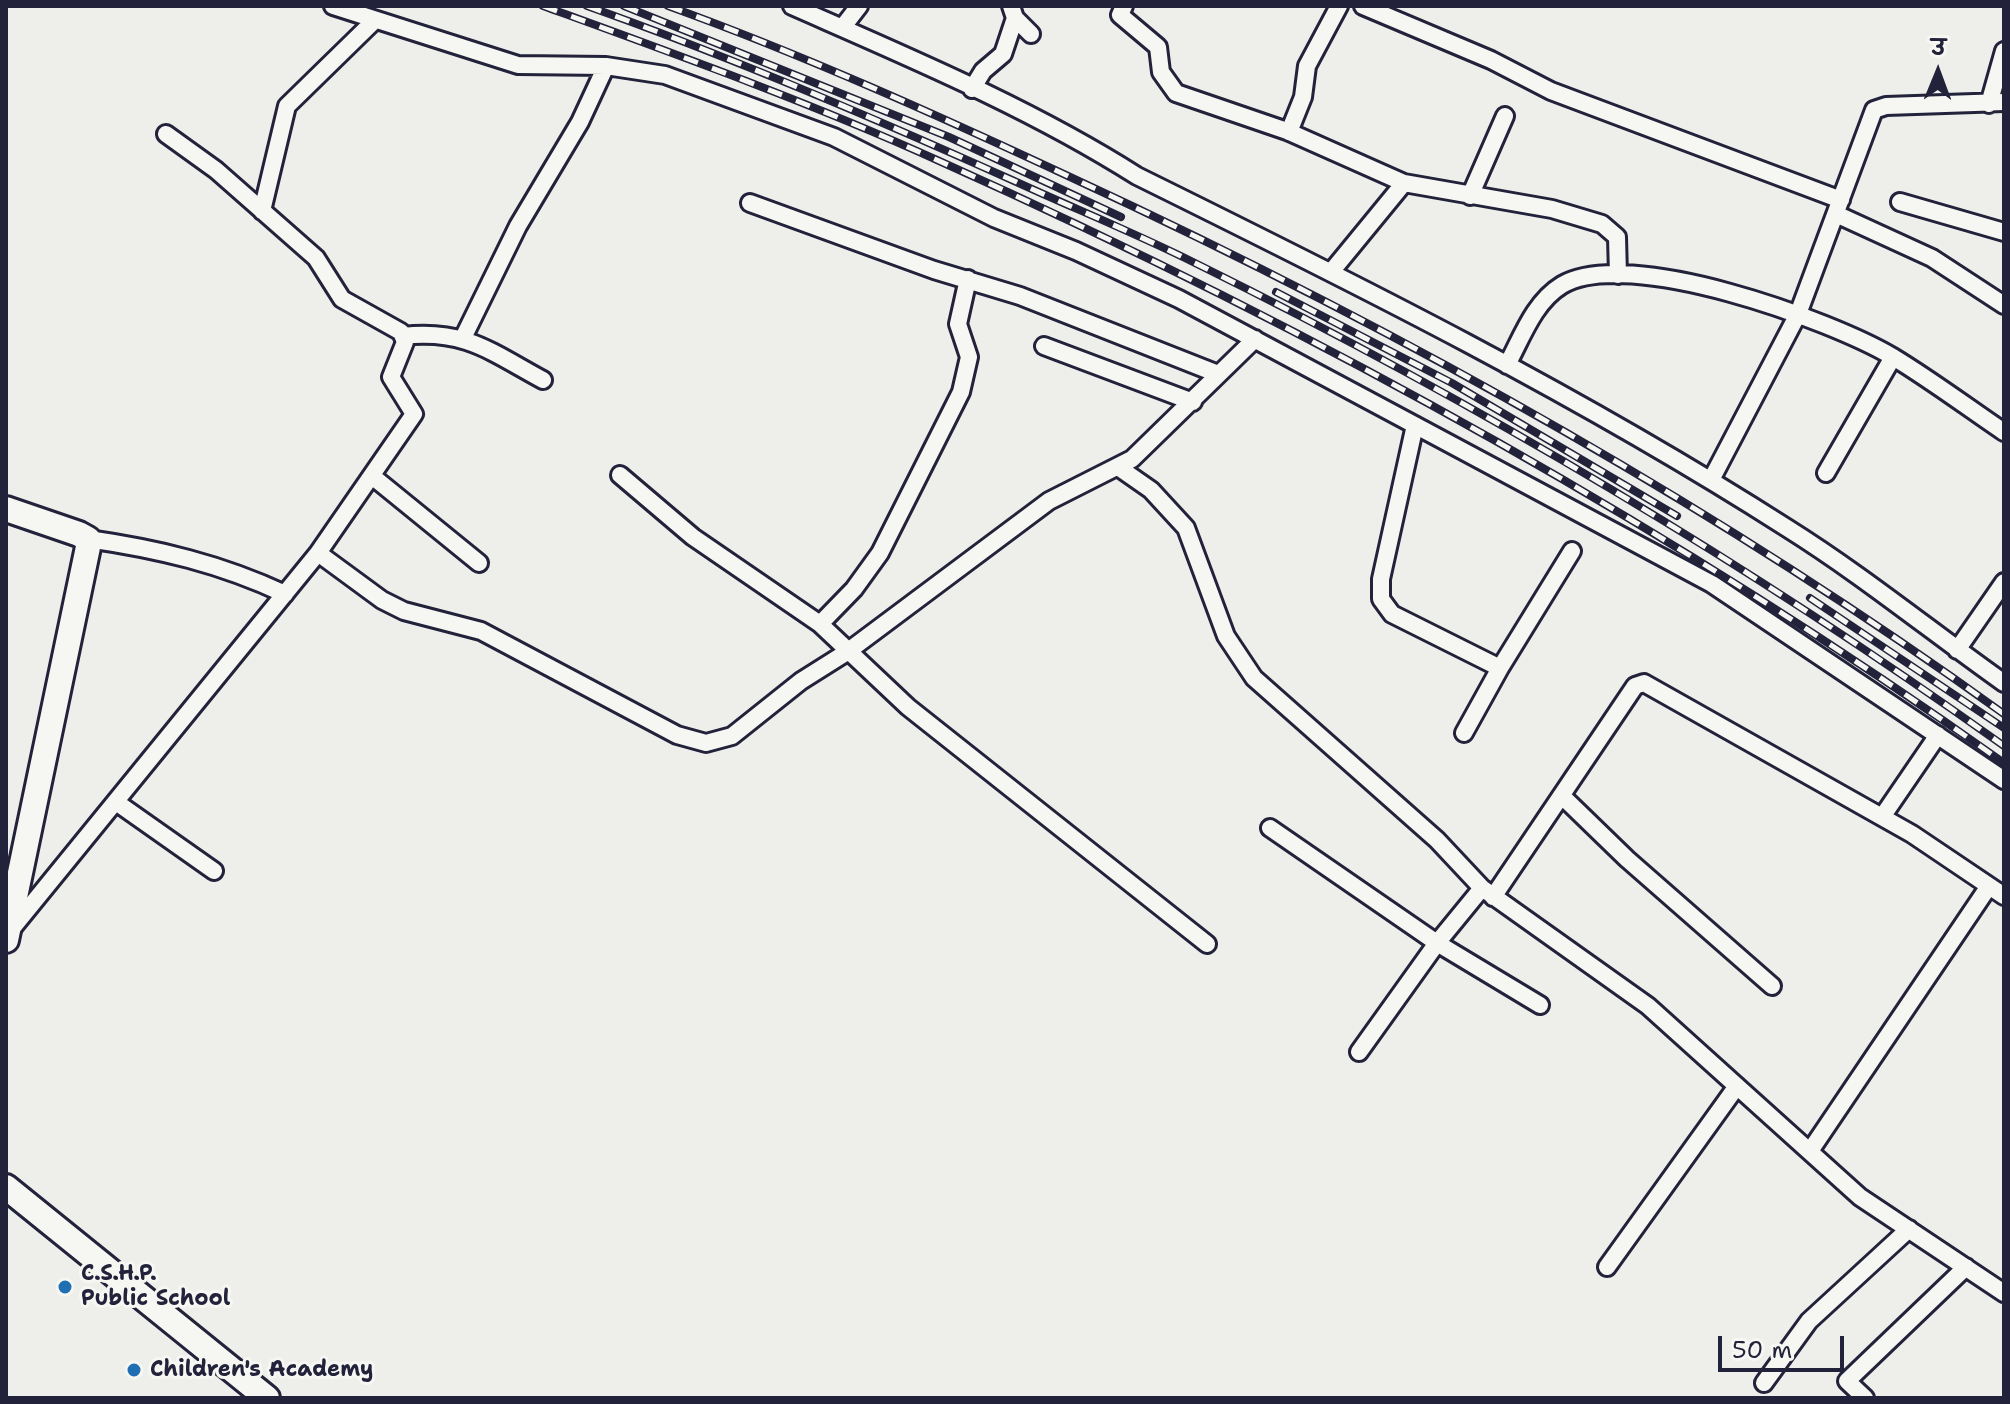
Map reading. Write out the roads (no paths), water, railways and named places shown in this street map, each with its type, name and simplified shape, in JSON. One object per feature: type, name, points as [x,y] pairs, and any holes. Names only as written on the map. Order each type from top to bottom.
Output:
[{"type":"street","points":[[333,6],[518,65],[638,69],[691,83],[834,137],[974,209],[1088,256],[1255,339],[1712,584],[2004,780]]},
{"type":"street","points":[[792,6],[972,89],[1507,365],[1711,480],[1790,529],[2004,683]]},
{"type":"street","points":[[842,28],[859,6]]},
{"type":"street","points":[[1124,6],[1120,15],[1158,47],[1161,72],[1176,93],[1289,132],[1404,183],[1470,196],[1507,199],[1602,224],[1617,237],[1618,275]]},
{"type":"street","points":[[1289,132],[1303,97],[1307,66],[1339,6]]},
{"type":"street","points":[[1363,6],[1491,60],[1551,91],[1838,207],[1932,258],[2004,305]]},
{"type":"street","points":[[972,89],[983,71],[1003,54],[1013,12]]},
{"type":"street","points":[[1013,12],[1031,34]]},
{"type":"street","points":[[262,211],[287,106],[375,20]]},
{"type":"street","points":[[1711,480],[1798,314],[1874,110],[1886,106],[1996,103],[2004,51]]},
{"type":"street","points":[[463,338],[518,226],[580,122],[606,66]]},
{"type":"street","points":[[1470,196],[1505,116]]},
{"type":"street","points":[[166,134],[216,170],[316,258],[342,299],[403,336],[439,332],[463,338],[543,380]]},
{"type":"street","points":[[1331,272],[1404,183]]},
{"type":"street","points":[[1900,202],[2004,232]]},
{"type":"street","points":[[750,203],[968,279],[1218,374]]},
{"type":"street","points":[[1507,365],[1535,312],[1563,284],[1618,275],[1667,277],[1798,314],[1836,328],[1893,357],[2004,432]]},
{"type":"street","points":[[820,624],[854,589],[880,553],[961,392],[969,357],[958,324],[968,279]]},
{"type":"street","points":[[6,938],[318,553],[414,414],[391,377],[405,342],[403,336]]},
{"type":"street","points":[[318,553],[404,611],[481,631],[690,740],[719,742],[732,736],[801,681],[847,652],[1049,501],[1132,459],[1255,339]]},
{"type":"street","points":[[1044,346],[1193,402]]},
{"type":"street","points":[[1826,473],[1893,357]]},
{"type":"street","points":[[1415,425],[1381,579],[1381,599],[1392,614],[1500,668]]},
{"type":"street","points":[[1118,467],[1151,490],[1186,528],[1226,636],[1254,678],[1395,801],[1488,892],[1648,1006],[1860,1197],[2004,1293]]},
{"type":"street","points":[[620,475],[703,545],[820,624],[847,652],[1022,800],[1207,944]]},
{"type":"street","points":[[372,476],[479,563]]},
{"type":"street","points":[[6,509],[88,539],[184,556],[224,568],[285,594]]},
{"type":"street","points":[[6,938],[88,539]]},
{"type":"street","points":[[1464,733],[1572,551]]},
{"type":"street","points":[[1957,650],[2004,582]]},
{"type":"street","points":[[1359,1052],[1437,943],[1488,892],[1562,796],[1635,686],[1644,683],[1882,817],[2004,896]]},
{"type":"street","points":[[1882,817],[1938,735]]},
{"type":"street","points":[[1562,796],[1627,859],[1772,986]]},
{"type":"street","points":[[116,802],[214,871]]},
{"type":"street","points":[[1270,828],[1437,943],[1540,1005]]},
{"type":"street","points":[[1810,1151],[1989,886]]},
{"type":"street","points":[[1607,1267],[1737,1086]]},
{"type":"street","points":[[6,1187],[267,1398]]},
{"type":"street","points":[[1764,1383],[1809,1321],[1909,1229]]},
{"type":"street","points":[[1865,1398],[1847,1381],[1966,1267]]},
{"type":"railway","points":[[543,6],[840,118],[1077,224],[1215,291],[1486,435],[1618,512],[1749,592],[2004,763]]},
{"type":"railway","points":[[587,6],[748,67],[907,133],[1150,241],[1300,316],[1610,488],[1810,613],[2004,746]]},
{"type":"railway","points":[[624,6],[949,137],[1121,217]]},
{"type":"railway","points":[[668,6],[820,65],[1019,153],[1190,234],[1431,357],[1549,422],[1780,562],[2004,714]]},
{"type":"railway","points":[[1276,292],[1452,383],[1677,516]]},
{"type":"railway","points":[[1810,598],[2004,728]]},
{"type":"place","name":"C.S.H.P. Public School","points":[[65,1287]]},
{"type":"place","name":"Children's Academy","points":[[134,1370]]}]
